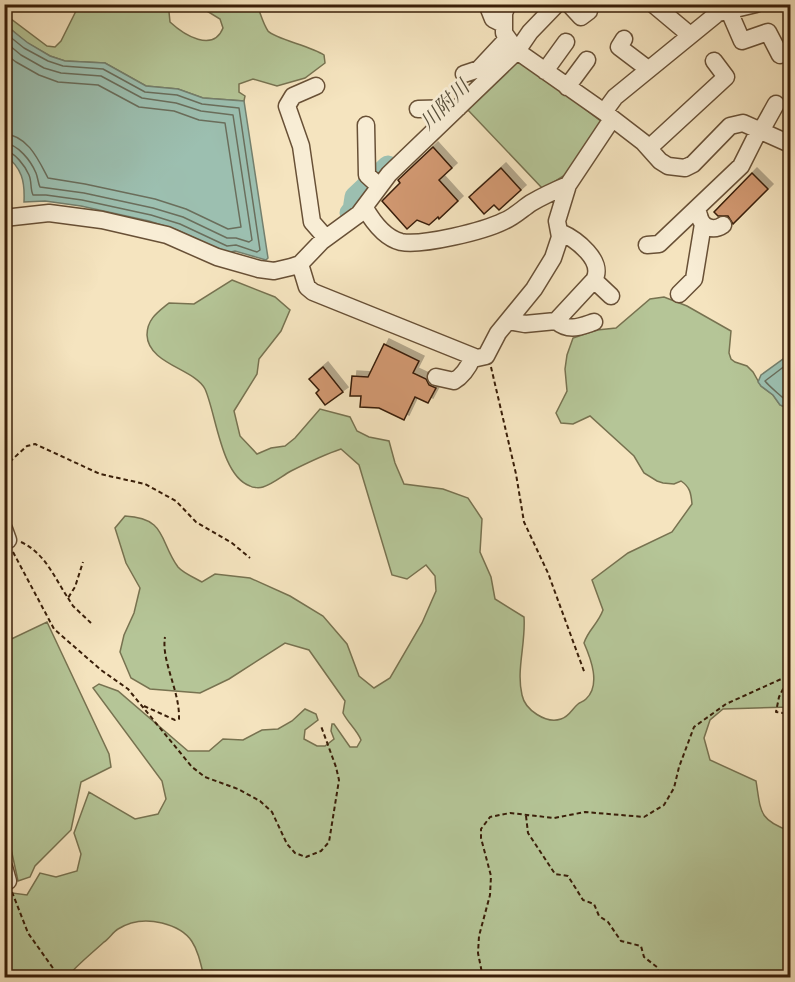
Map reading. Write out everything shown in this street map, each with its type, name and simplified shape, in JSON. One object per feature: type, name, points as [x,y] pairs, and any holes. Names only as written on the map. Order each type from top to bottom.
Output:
[{"type":"street","points":[[487,4],[493,19],[510,41],[544,71],[608,115],[649,147],[660,162],[668,166],[685,168],[693,164],[730,126],[736,123],[743,123],[790,144]]},
{"type":"street","points":[[508,4],[504,13],[510,41]]},
{"type":"street","points":[[464,74],[479,69],[510,41],[530,32],[557,4]]},
{"type":"street","points":[[569,4],[581,16],[590,11]]},
{"type":"street","points":[[436,377],[454,381],[480,357],[534,289],[553,258],[560,232],[557,221],[568,185],[608,115],[615,97],[718,13],[756,4]]},
{"type":"street","points":[[649,7],[690,35]]},
{"type":"street","points":[[729,11],[742,41],[768,32],[779,56]]},
{"type":"street","points":[[624,39],[619,47],[648,69]]},
{"type":"street","points":[[303,273],[326,238],[358,214],[374,182],[389,174],[510,41]]},
{"type":"street","points":[[544,71],[566,42]]},
{"type":"street","points":[[567,87],[587,60]]},
{"type":"street","points":[[649,147],[726,77],[714,61]]},
{"type":"street","points":[[316,86],[292,96],[287,106],[301,146],[312,222],[326,238]]},
{"type":"street","points":[[647,245],[659,244],[741,166],[746,153],[776,104]]},
{"type":"street","points":[[418,109],[450,108]]},
{"type":"street","points":[[366,125],[367,175],[374,182]]},
{"type":"street","points":[[358,214],[371,219],[390,237],[402,242],[435,240],[483,229],[505,221],[532,202],[568,185]]},
{"type":"street","points":[[679,294],[694,279],[703,224],[699,214],[700,206]]},
{"type":"street","points":[[4,218],[42,213],[73,216],[154,231],[179,239],[225,260],[259,269],[303,273]]},
{"type":"street","points":[[703,224],[714,229],[723,225]]},
{"type":"street","points":[[556,321],[597,275],[595,262],[582,248],[560,232]]},
{"type":"street","points":[[303,273],[313,292],[480,357]]},
{"type":"street","points":[[594,280],[611,296]]},
{"type":"street","points":[[508,321],[525,324],[556,321],[572,329],[594,322]]},
{"type":"path","points":[[480,357],[494,371],[524,522],[548,573],[585,674]]},
{"type":"path","points":[[4,467],[27,446],[35,444],[100,474],[139,482],[176,501],[196,522],[232,543],[250,558]]},
{"type":"path","points":[[6,535],[37,552],[45,560],[73,606],[91,622]]},
{"type":"path","points":[[6,535],[54,628],[94,664],[128,689],[192,766],[205,777],[238,789],[260,801],[272,812],[287,844],[295,853],[306,857],[321,851],[329,842],[339,780],[321,726]]},
{"type":"path","points":[[68,598],[75,587],[83,562]]},
{"type":"path","points":[[142,705],[175,720],[179,718],[178,697],[164,647],[165,637]]},
{"type":"path","points":[[483,978],[478,953],[490,895],[491,876],[481,829],[490,817],[510,813],[554,818],[585,813],[644,817],[664,805],[674,788],[694,728],[726,704],[790,675],[779,697],[776,712],[790,714]]},
{"type":"path","points":[[526,816],[528,832],[555,874],[568,876],[583,900],[594,904],[599,916],[608,922],[621,941],[641,946],[644,957],[657,967],[660,978]]},
{"type":"path","points":[[6,874],[28,933],[60,978]]},
{"type":"shaded area","points":[[79,5],[174,5],[169,12],[170,22],[190,36],[206,41],[218,35],[223,28],[220,19],[197,5],[257,5],[268,31],[324,55],[325,63],[305,78],[277,86],[253,79],[239,84],[239,92],[245,96],[244,101],[203,98],[178,89],[146,86],[105,63],[65,61],[50,56],[27,43],[5,24],[4,18],[11,19],[47,46],[55,47],[61,41]]},
{"type":"shaded area","points":[[521,62],[602,122],[565,175],[543,189],[467,109],[513,64]]},
{"type":"shaded area","points":[[232,280],[275,297],[290,310],[281,331],[259,359],[257,374],[234,411],[240,436],[257,454],[271,448],[285,446],[320,409],[350,417],[357,431],[369,437],[389,441],[404,484],[443,489],[468,498],[482,519],[480,552],[491,577],[495,599],[524,617],[520,686],[524,701],[532,711],[543,718],[555,720],[566,717],[586,699],[593,687],[592,664],[584,643],[603,610],[592,580],[628,553],[672,532],[692,504],[690,491],[684,483],[681,481],[674,484],[663,483],[644,473],[634,456],[590,416],[573,424],[561,423],[556,413],[567,391],[565,369],[573,338],[597,330],[616,328],[650,299],[664,297],[687,306],[731,331],[729,353],[731,359],[747,366],[761,386],[773,395],[780,405],[790,409],[790,707],[723,709],[710,720],[704,738],[710,760],[756,781],[759,800],[766,818],[790,831],[790,977],[204,977],[196,949],[188,936],[173,926],[145,921],[134,922],[116,930],[67,977],[5,978],[5,892],[27,895],[40,873],[56,877],[77,871],[81,854],[74,833],[89,792],[135,819],[158,814],[166,799],[162,781],[93,688],[99,684],[118,691],[188,751],[209,751],[223,739],[243,740],[262,730],[278,729],[292,721],[305,709],[316,714],[318,720],[305,730],[304,739],[317,746],[325,746],[334,739],[331,731],[332,724],[334,724],[350,747],[357,747],[361,740],[343,713],[345,701],[309,650],[285,643],[229,679],[200,693],[150,689],[131,678],[120,652],[140,588],[126,563],[115,528],[125,516],[148,521],[155,526],[178,567],[202,582],[215,574],[250,578],[290,596],[323,616],[347,644],[359,676],[374,688],[390,678],[422,623],[436,591],[435,576],[426,565],[407,579],[392,575],[359,465],[341,449],[297,468],[267,486],[258,488],[250,486],[240,480],[232,470],[221,443],[205,389],[200,382],[163,360],[149,345],[147,329],[154,316],[169,303],[194,304]]},
{"type":"shaded area","points":[[47,622],[109,754],[111,767],[81,782],[71,830],[35,866],[30,877],[18,881],[5,821],[5,642]]},
{"type":"water","points":[[4,24],[28,43],[50,56],[65,61],[105,63],[146,86],[178,89],[203,98],[244,101],[268,258],[266,260],[235,251],[227,253],[177,230],[149,221],[81,206],[45,201],[24,202],[24,188],[19,170],[5,155]]},
{"type":"water","points":[[790,354],[790,409],[780,405],[773,395],[758,382],[761,375]]},
{"type":"building","points":[[433,147],[452,168],[439,180],[458,201],[429,225],[417,220],[407,229],[382,201],[400,183],[398,180]]},
{"type":"building","points":[[501,168],[521,190],[499,210],[494,205],[484,214],[469,197]]},
{"type":"building","points":[[752,173],[768,189],[733,224],[728,216],[718,216],[714,212]]},
{"type":"building","points":[[384,344],[419,361],[413,373],[426,379],[429,385],[436,388],[428,403],[415,397],[404,420],[379,408],[360,407],[361,396],[350,396],[352,376],[368,377]]},
{"type":"building","points":[[323,367],[343,392],[325,405],[316,393],[319,390],[309,379]]},
{"type":"waterway","name":"川附川","points":[[350,213],[353,210],[355,197],[388,166]]}]
